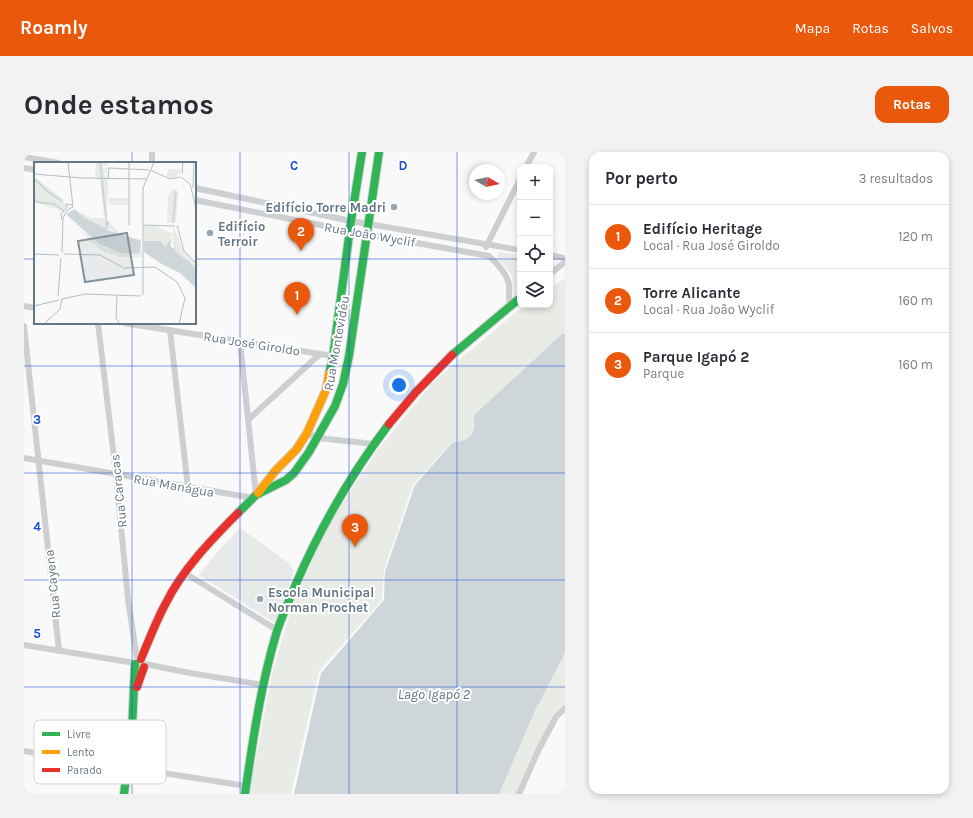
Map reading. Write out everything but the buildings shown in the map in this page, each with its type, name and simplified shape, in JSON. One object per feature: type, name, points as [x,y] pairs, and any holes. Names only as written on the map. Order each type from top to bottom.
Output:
[{"type":"street","points":[[255,496],[276,470],[296,450],[307,433],[326,390],[333,356],[362,152]]},
{"type":"street","name":"Rua Montevidéu","points":[[132,720],[139,663],[166,602],[185,573],[210,541],[255,496],[286,480],[294,473],[318,438],[335,406],[343,384],[349,356],[366,234],[380,152]]},
{"type":"street","points":[[528,164],[534,152]]},
{"type":"street","points":[[24,157],[53,162]]},
{"type":"street","points":[[24,168],[34,170]]},
{"type":"street","points":[[483,254],[486,245],[517,185]]},
{"type":"street","name":"Rua João Wyclif","points":[[196,188],[351,221],[517,250]]},
{"type":"street","name":"Rua João Wyclif","points":[[196,200],[350,231],[489,256],[496,262],[505,276],[508,284],[508,299],[510,306]]},
{"type":"street","points":[[553,256],[565,258]]},
{"type":"street","points":[[552,272],[565,262]]},
{"type":"street","points":[[166,775],[246,790],[264,685],[277,630],[302,568],[331,510],[374,444],[400,410],[439,367],[517,300]]},
{"type":"street","points":[[24,306],[34,308]]},
{"type":"street","name":"Rua Caracas","points":[[98,324],[116,475],[128,599],[139,663]]},
{"type":"street","name":"Rua José Giroldo","points":[[131,324],[333,356]]},
{"type":"street","name":"Rua Cayena","points":[[24,326],[59,651]]},
{"type":"street","points":[[170,330],[188,488]]},
{"type":"street","points":[[240,342],[249,419],[255,496]]},
{"type":"street","points":[[249,419],[320,354]]},
{"type":"street","points":[[307,433],[318,438],[374,444]]},
{"type":"street","name":"Rua Manágua","points":[[24,458],[188,488],[255,496]]},
{"type":"street","points":[[185,573],[277,630]]},
{"type":"street","points":[[24,645],[264,685]]},
{"type":"street","points":[[519,794],[538,751],[556,717],[565,708]]},
{"type":"street","points":[[24,751],[34,753]]},
{"type":"street","name":"Rua Montevidéu","points":[[124,794],[126,784]]},
{"type":"shaded area","points":[[499,252],[517,255],[517,293],[514,295],[512,278],[508,270],[497,257]]},
{"type":"shaded area","points":[[565,278],[565,334],[562,334],[474,415],[473,428],[470,435],[462,440],[452,442],[413,485],[384,570],[382,600],[319,671],[291,794],[249,794],[273,670],[292,607],[329,524],[377,451],[434,381],[522,308],[553,308],[553,287]]},
{"type":"shaded area","name":"Escola Municipal Norman Prochet","points":[[240,528],[289,563],[294,571],[275,623],[199,575],[218,551]]},
{"type":"shaded area","points":[[565,653],[565,703],[520,794],[499,794],[534,713]]},
{"type":"water","name":"Lago Igapó 2","points":[[562,334],[565,334],[565,653],[534,713],[499,794],[294,794],[321,673],[384,600],[385,572],[415,485],[453,442],[464,440],[470,436],[474,429],[474,415]]},
{"type":"traffic: fast","points":[[329,374],[333,356],[362,152]]},
{"type":"traffic: fast","points":[[238,513],[256,495],[286,480],[294,473],[309,452],[335,406],[343,384],[349,356],[379,152]]},
{"type":"traffic: fast","points":[[452,355],[517,301]]},
{"type":"traffic: fast","points":[[245,794],[254,732],[262,691],[271,651],[281,620],[305,564],[337,502],[362,462],[389,424]]},
{"type":"traffic: fast","points":[[132,720],[135,664]]},
{"type":"traffic: fast","points":[[124,794],[125,784]]},
{"type":"traffic: slow","points":[[258,493],[276,470],[296,450],[307,433],[326,390],[329,374]]},
{"type":"traffic: jam","points":[[389,424],[416,392],[452,355]]},
{"type":"traffic: jam","points":[[141,659],[159,617],[180,579],[208,544],[238,513]]},
{"type":"traffic: jam","points":[[137,687],[144,667]]},
{"type":"place","name":"Edifício Torre Madri","points":[[394,207]]},
{"type":"place","name":"Edifício Terroir","points":[[210,233]]},
{"type":"place","name":"Torre Alicante","points":[[301,251]]},
{"type":"place","name":"Edifício Heritage","points":[[297,315]]},
{"type":"place","name":"Parque Igapó 2","points":[[355,547]]},
{"type":"place","name":"Escola Municipal Norman Prochet","points":[[260,599]]}]
